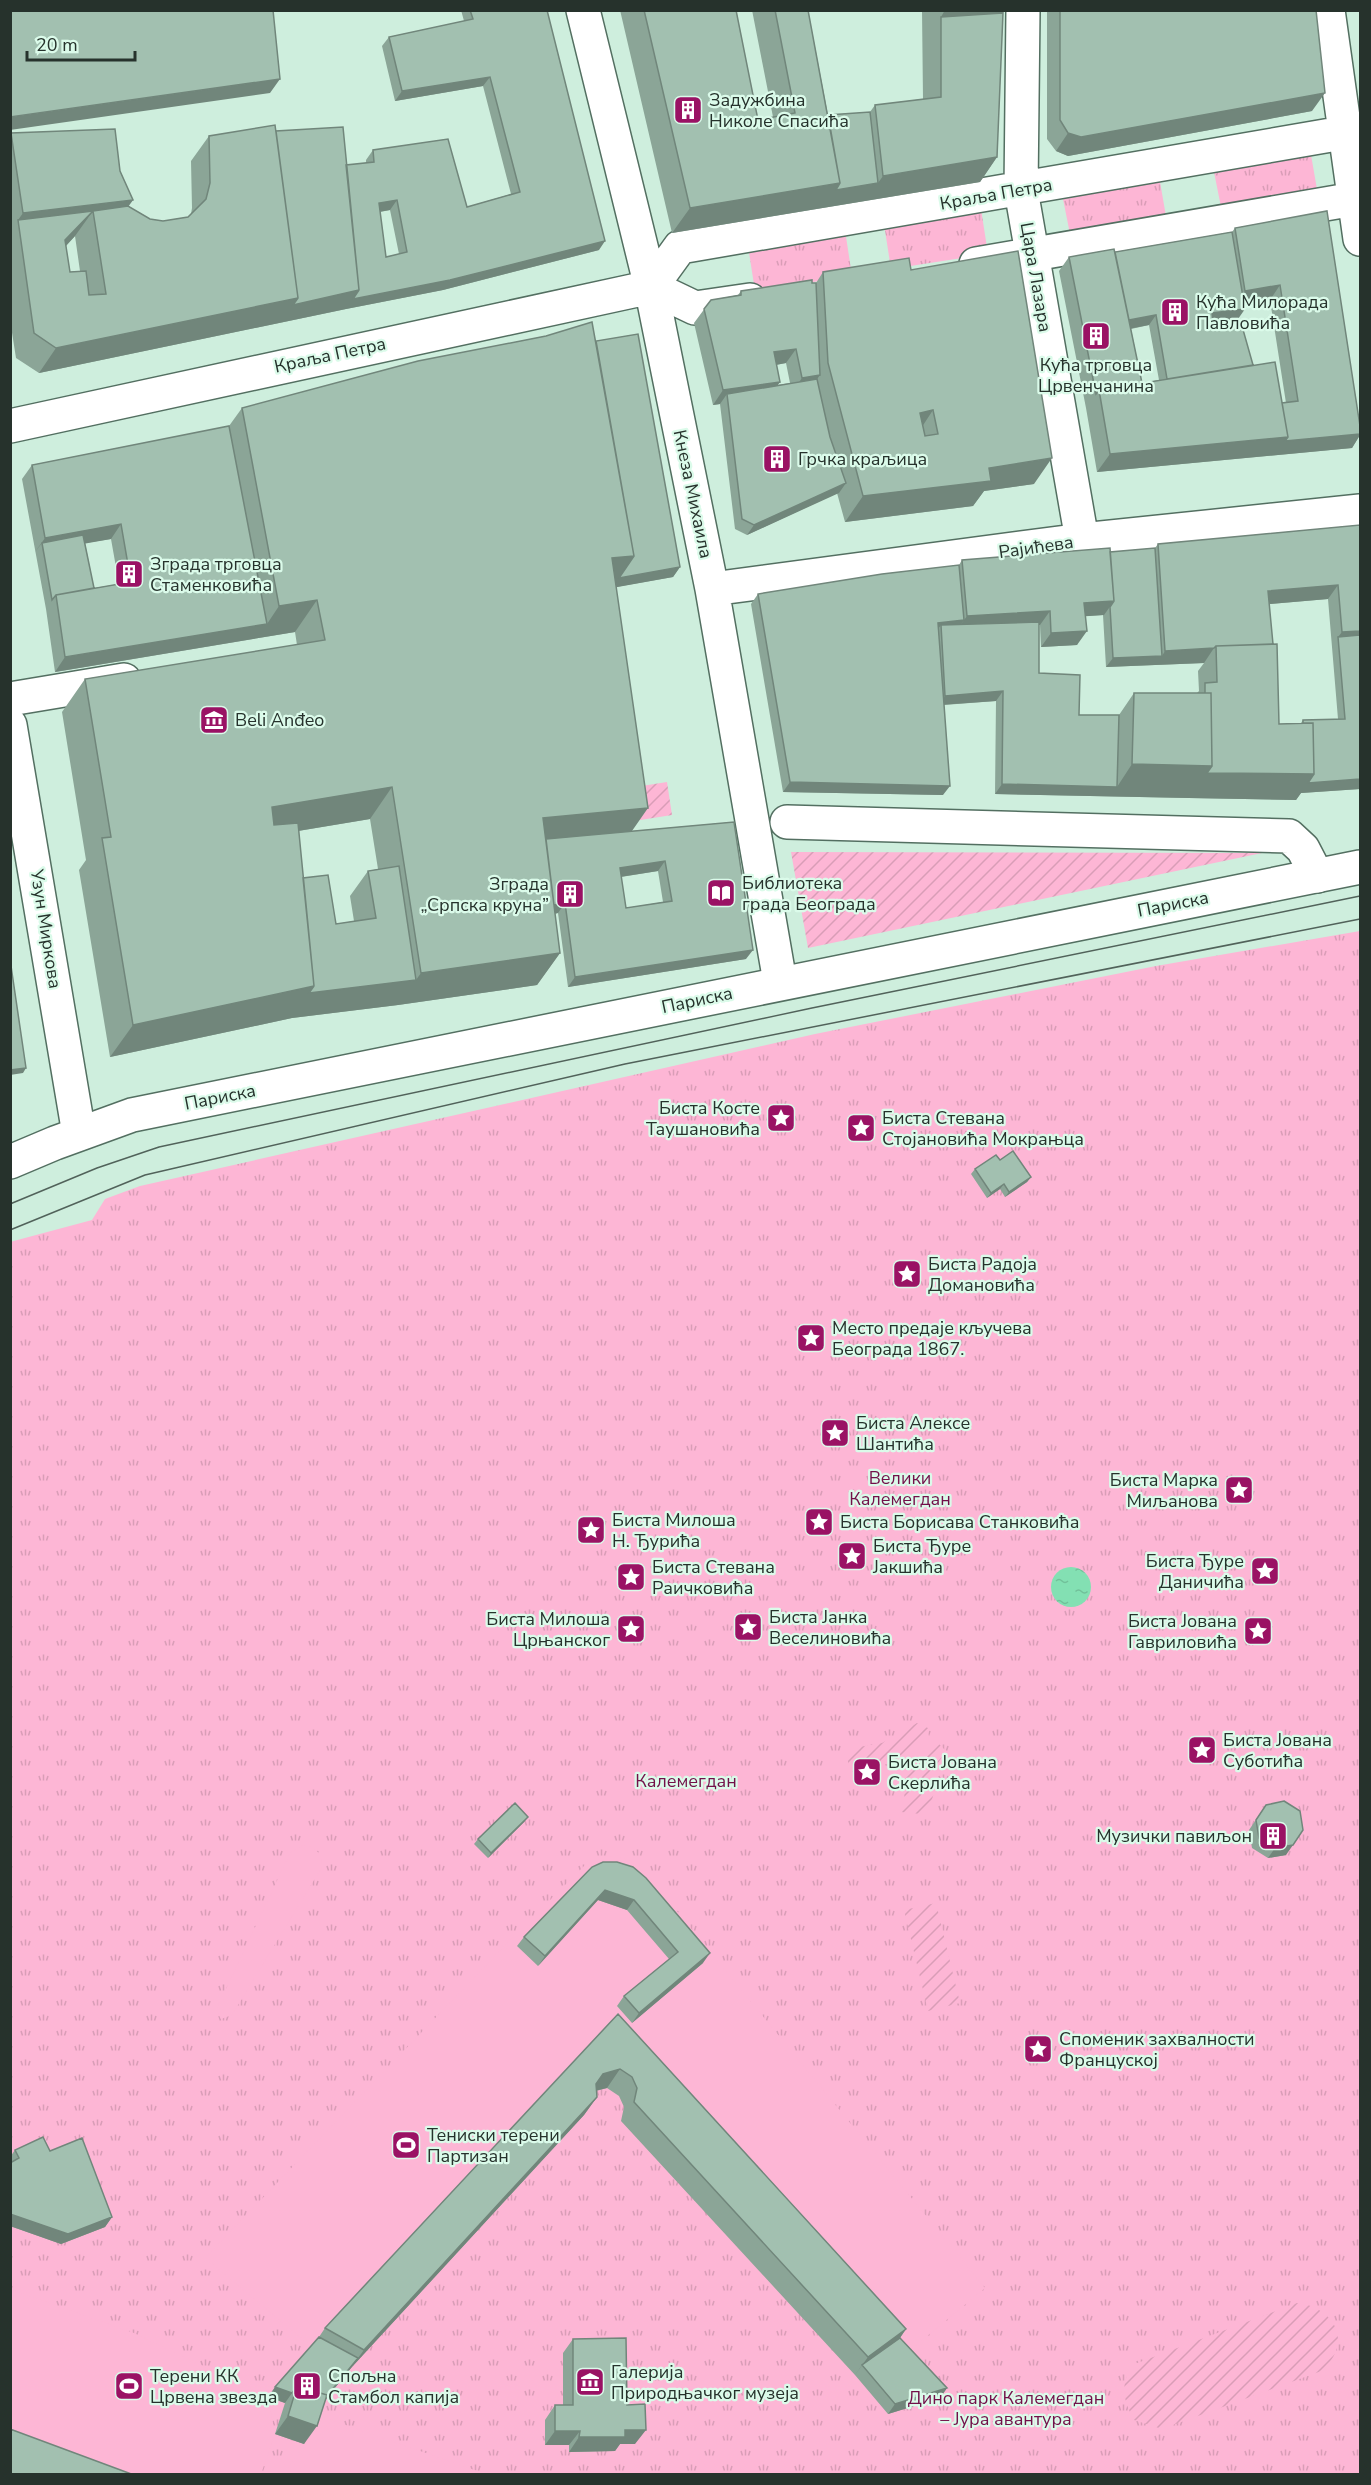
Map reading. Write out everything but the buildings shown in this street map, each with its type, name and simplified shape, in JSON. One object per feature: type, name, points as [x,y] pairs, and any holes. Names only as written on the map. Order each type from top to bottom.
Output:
[{"type":"street","name":"Кнеза Михаила","points":[[583,10],[651,286],[712,589],[780,982]]},
{"type":"street","name":"Цара Лазара","points":[[1023,10],[1021,190],[1082,540]]},
{"type":"street","points":[[1328,10],[1350,128],[1360,239]]},
{"type":"street","name":"Краља Петра","points":[[10,426],[651,286],[680,247],[1021,190],[1350,128]]},
{"type":"street","points":[[951,267],[1358,199]]},
{"type":"street","points":[[651,286],[695,308],[776,295]]},
{"type":"street","name":"Рајићева","points":[[712,589],[1082,540],[1360,511]]},
{"type":"street","points":[[10,699],[153,675]]},
{"type":"street","name":"Узун Миркова","points":[[10,725],[21,847],[79,1134]]},
{"type":"street","points":[[787,822],[1289,836],[1303,849],[1317,876]]},
{"type":"street","name":"Париска","points":[[10,1162],[79,1134],[132,1116],[780,982],[1360,867]]},
{"type":"green space","points":[[1310,149],[1318,195],[1222,212],[1213,167]]},
{"type":"green space","points":[[1159,176],[1167,222],[1071,239],[1062,194]]},
{"type":"green space","points":[[981,209],[988,254],[891,269],[884,224]]},
{"type":"green space","points":[[845,230],[852,276],[755,291],[748,246]]},
{"type":"green space","points":[[667,782],[672,815],[634,821],[629,788]]},
{"type":"green space","points":[[791,852],[1262,853],[808,948]]},
{"type":"green space","name":"Калемегдан","points":[[1360,931],[1360,2474],[11,2474],[10,1242],[92,1220],[105,1199],[140,1186],[815,1034],[1156,966]]},
{"type":"green space","points":[[917,1723],[928,1728],[929,1738],[896,1765],[871,1762],[859,1775],[850,1770],[847,1757],[859,1747],[882,1743]]},
{"type":"green space","points":[[938,1743],[946,1751],[936,1768],[931,1802],[921,1814],[901,1812],[898,1807],[905,1801],[902,1776],[905,1769]]},
{"type":"green space","points":[[303,1845],[312,1847],[318,1852],[322,1867],[232,2015],[221,2019],[216,2010],[290,1853]]},
{"type":"green space","name":"Тениски терени Партизан","points":[[616,1856],[630,1861],[645,1872],[985,2288],[902,2357],[605,2033],[312,2347],[205,2258],[589,1861]]},
{"type":"green space","points":[[936,1903],[960,2003],[928,2011],[904,1910]]},
{"type":"green space","name":"Терени КК Црвена звезда","points":[[10,2289],[134,2333],[268,2397],[275,2434],[261,2474],[72,2474],[11,2452]]},
{"type":"green space","points":[[1297,2303],[1319,2310],[1335,2326],[1337,2349],[1324,2370],[1162,2429],[1134,2420],[1124,2393],[1124,2386],[1132,2365]]},
{"type":"green space","points":[[314,2414],[486,2474],[284,2474],[304,2444]]},
{"type":"water","points":[[1071,1567],[1085,1573],[1091,1587],[1085,1601],[1071,1607],[1057,1601],[1051,1587],[1057,1573]]},
{"type":"tram line","points":[[10,1204],[97,1168],[159,1147],[812,1008],[1360,896]]},
{"type":"tram line","points":[[10,1230],[145,1175],[625,1064],[1360,919]]},
{"type":"place","name":"Задужбина Николе Спасића","points":[[688,110]]},
{"type":"place","name":"Кућа Милорада Павловића","points":[[1175,312]]},
{"type":"place","name":"Кућа трговца Црвенчанина","points":[[1096,336]]},
{"type":"place","name":"Грчка краљица","points":[[777,459]]},
{"type":"place","name":"Зграда трговца Стаменковића","points":[[129,574]]},
{"type":"place","name":"Beli Anđeo","points":[[214,720]]},
{"type":"place","name":"Библиотека града Београда","points":[[721,893]]},
{"type":"place","name":"Зграда „Српска круна”","points":[[570,894]]},
{"type":"place","name":"Биста Косте Таушановића","points":[[781,1118]]},
{"type":"place","name":"Биста Стевана Стојановића Мокрањца","points":[[861,1128]]},
{"type":"place","name":"Биста Радоја Домановића","points":[[907,1274]]},
{"type":"place","name":"Место предаје кључева Београда 1867.","points":[[811,1338]]},
{"type":"place","name":"Биста Алексе Шантића","points":[[835,1433]]},
{"type":"place","name":"Биста Марка Миљанова","points":[[1239,1490]]},
{"type":"place","name":"Биста Борисава Станковића","points":[[819,1522]]},
{"type":"place","name":"Биста Милоша Н. Ђурића","points":[[591,1530]]},
{"type":"place","name":"Биста Ђуре Јакшића","points":[[852,1556]]},
{"type":"place","name":"Биста Ђуре Даничића","points":[[1265,1571]]},
{"type":"place","name":"Биста Стевана Раичковића","points":[[631,1577]]},
{"type":"place","name":"Биста Јанка Веселиновића","points":[[748,1627]]},
{"type":"place","name":"Биста Милоша Црњанског","points":[[631,1629]]},
{"type":"place","name":"Биста Јована Гавриловића","points":[[1258,1631]]},
{"type":"place","name":"Биста Јована Суботића","points":[[1202,1750]]},
{"type":"place","name":"Биста Јована Скерлића","points":[[867,1772]]},
{"type":"place","name":"Музички павиљон","points":[[1273,1836]]},
{"type":"place","name":"Споменик захвалности Француској","points":[[1038,2049]]},
{"type":"place","name":"Тениски терени Партизан","points":[[406,2145]]},
{"type":"place","name":"Галерија Природњачког музеја","points":[[590,2382]]},
{"type":"place","name":"Терени КК Црвена звезда","points":[[129,2386]]},
{"type":"place","name":"Спољна Стамбол капија","points":[[307,2386]]},
{"type":"park label","name":"Велики Калемегдан","points":[[900,1488]]},
{"type":"park label","name":"Дино парк Калемегдан – Јура авантура","points":[[1006,2408]]}]
